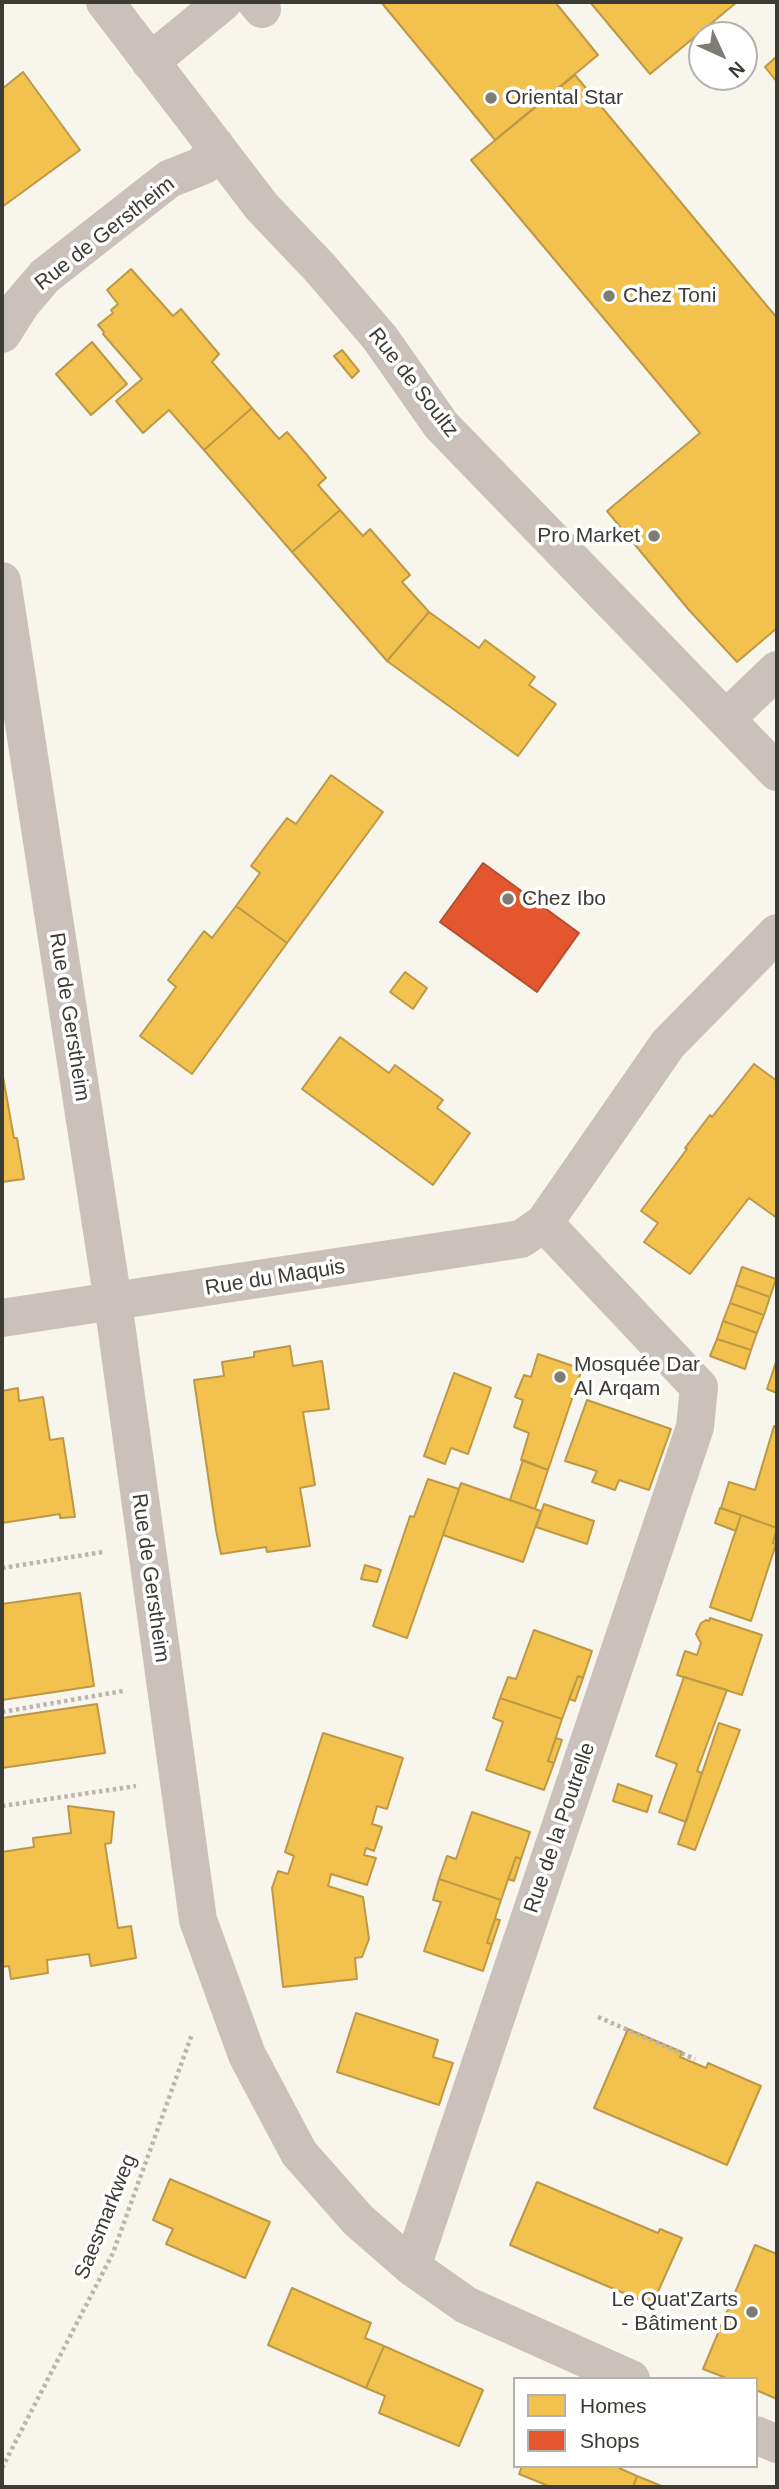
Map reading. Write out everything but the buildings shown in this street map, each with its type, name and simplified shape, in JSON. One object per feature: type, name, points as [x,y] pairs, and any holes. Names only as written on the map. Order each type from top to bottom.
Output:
[{"type":"street","name":"Rue de Soultz","points":[[105,2],[262,207],[320,268],[380,338],[441,425],[777,772]]},
{"type":"street","points":[[150,62],[223,2]]},
{"type":"street","name":"Rue de Gerstheim","points":[[2,334],[21,304],[45,276],[169,180],[204,165],[215,145]]},
{"type":"street","name":"Rue de Gerstheim","points":[[2,581],[113,1302],[198,1920],[247,2054],[299,2153],[358,2220],[412,2267],[466,2305],[627,2377]]},
{"type":"street","points":[[726,719],[777,670]]},
{"type":"street","name":"Rue du Maquis","points":[[2,1318],[521,1239],[544,1223],[668,1044],[777,933]]},
{"type":"street","name":"Rue de la Poutrelle","points":[[412,2267],[695,1427],[699,1387],[544,1223]]},
{"type":"street","points":[[758,2436],[777,2444]]},
{"type":"path","points":[[2,1568],[146,1545]]},
{"type":"path","points":[[2,1712],[165,1684]]},
{"type":"path","points":[[2,1806],[178,1779]]},
{"type":"path","points":[[598,2017],[695,2059]]},
{"type":"path","name":"Saesmarkweg","points":[[2,2468],[113,2253],[192,2032]]},
{"type":"place","name":"Oriental Star","points":[[491,98]]},
{"type":"place","name":"Chez Toni","points":[[609,296]]},
{"type":"place","name":"Pro Market","points":[[654,536]]},
{"type":"place","name":"Chez Ibo","points":[[508,899]]},
{"type":"place","name":"Mosquée Dar Al Arqam","points":[[560,1377]]},
{"type":"place","name":"Le Quat'Zarts - Bâtiment D","points":[[752,2312]]}]
